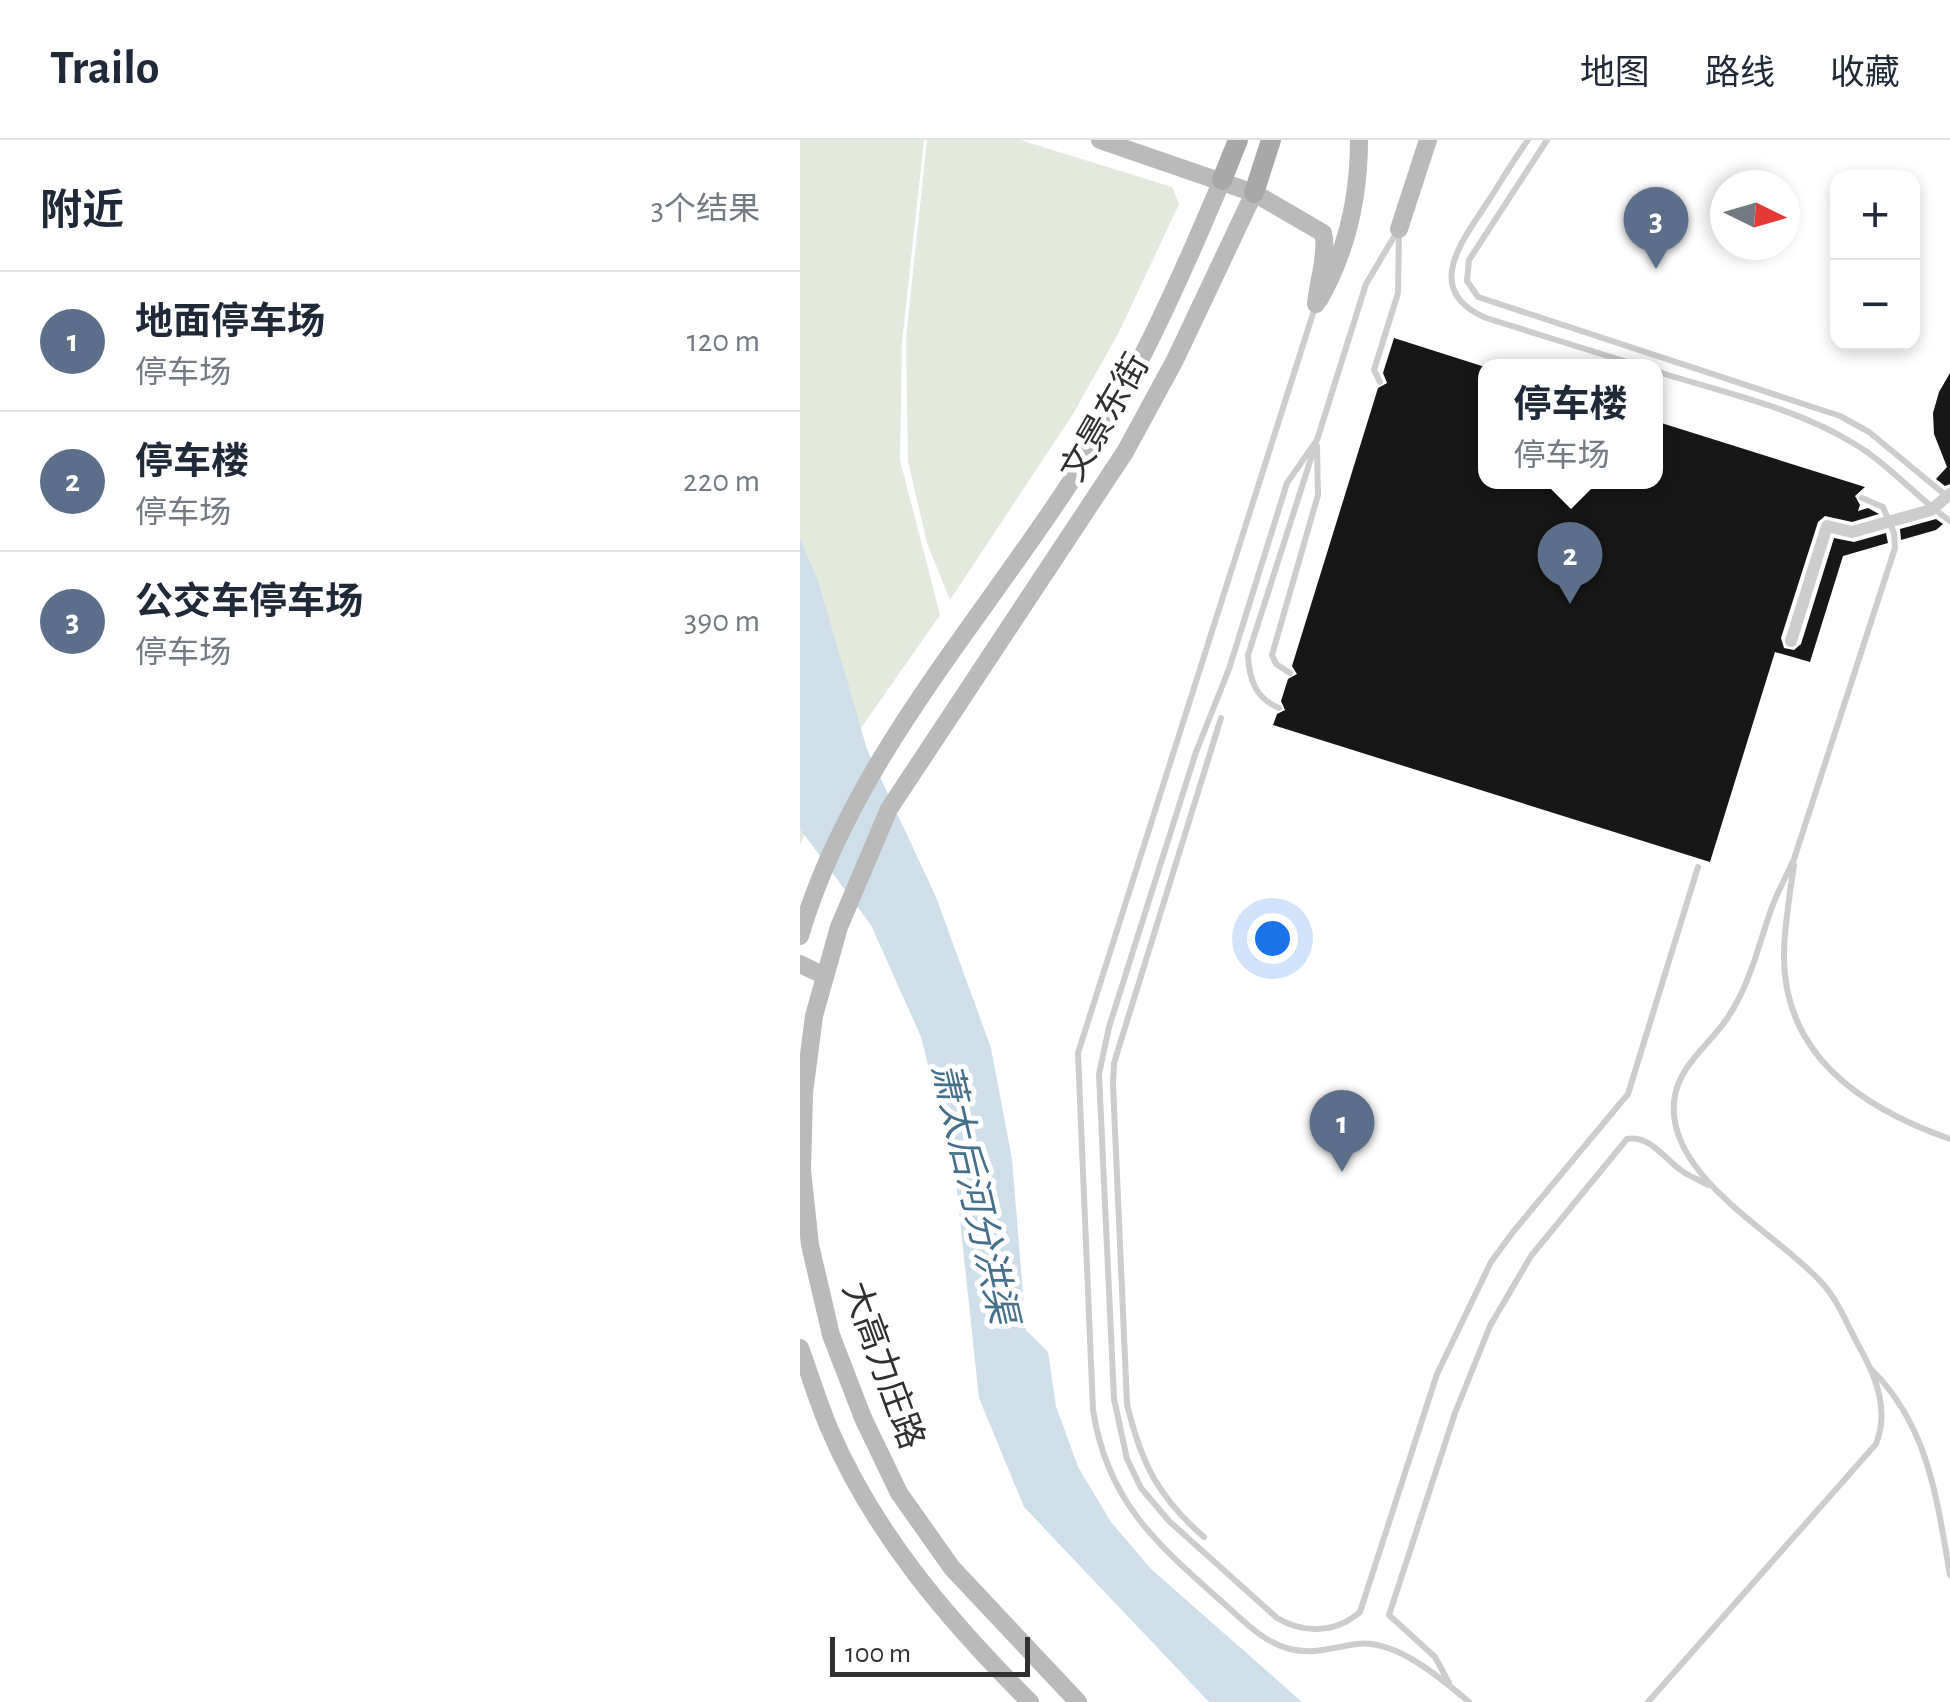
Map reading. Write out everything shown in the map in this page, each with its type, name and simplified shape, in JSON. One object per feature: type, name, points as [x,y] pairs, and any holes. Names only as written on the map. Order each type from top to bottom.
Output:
[{"type":"main road","points":[[1100,140],[1254,193],[1323,232],[1326,245],[1316,304]]},
{"type":"main road","name":"文景东街","points":[[800,936],[810,902],[866,784],[1099,438],[1148,345],[1238,140]]},
{"type":"main road","name":"文景东街","points":[[838,927],[889,809],[1126,452],[1183,344],[1254,193],[1270,140]]},
{"type":"main road","points":[[1316,304],[1332,278],[1350,221],[1359,183],[1359,140]]},
{"type":"main road","points":[[1399,228],[1428,140]]},
{"type":"main road","name":"大高力庄路","points":[[838,927],[814,1016],[804,1093],[802,1170],[810,1244],[831,1336],[863,1418],[900,1493],[952,1568],[1078,1702]]},
{"type":"main road","points":[[800,964],[825,976]]},
{"type":"main road","name":"大高力庄路","points":[[800,1348],[830,1430],[873,1512],[924,1588],[1030,1702]]},
{"type":"street","points":[[1792,641],[1828,526],[1852,532],[1931,510],[1950,496]]},
{"type":"lane","points":[[1528,140],[1456,251],[1451,275],[1456,295],[1462,305],[1486,318],[1618,359]]},
{"type":"lane","points":[[1547,140],[1468,260],[1467,281],[1478,297],[1840,416],[1882,442],[1950,496]]},
{"type":"lane","points":[[1380,382],[1374,370],[1398,293],[1399,228]]},
{"type":"lane","points":[[1279,708],[1267,703],[1252,684],[1248,655],[1366,284],[1399,228]]},
{"type":"lane","points":[[1316,304],[1078,1052],[1093,1410],[1104,1457],[1132,1512],[1161,1546],[1256,1631],[1286,1648],[1306,1652],[1326,1652],[1356,1644],[1388,1646],[1449,1684],[1469,1702]]},
{"type":"lane","points":[[1663,374],[1831,430],[1878,460],[1950,520]]},
{"type":"lane","points":[[1290,673],[1276,664],[1272,654],[1318,496],[1317,440]]},
{"type":"lane","points":[[1317,440],[1286,483],[1229,669],[1196,752],[1110,1027],[1099,1074],[1114,1399],[1127,1459],[1141,1488],[1169,1521],[1290,1626],[1335,1626],[1360,1612],[1450,1343],[1512,1232],[1628,1094],[1698,867]]},
{"type":"lane","points":[[1862,498],[1883,507],[1894,533],[1894,548],[1794,859],[1773,904],[1751,973],[1726,1020],[1682,1074],[1674,1120],[1691,1160],[1715,1188],[1826,1287],[1872,1370],[1896,1394],[1921,1448],[1941,1515],[1950,1575]]},
{"type":"lane","points":[[1204,1537],[1167,1501],[1135,1440],[1128,1404],[1113,1084],[1114,1063],[1222,718]]},
{"type":"lane","points":[[1794,859],[1784,952],[1787,984],[1808,1042],[1835,1076],[1859,1097],[1890,1115],[1950,1140]]},
{"type":"lane","points":[[1449,1684],[1435,1657],[1390,1615],[1467,1378],[1508,1292],[1530,1256],[1627,1139],[1648,1141],[1683,1172],[1715,1188]]},
{"type":"lane","points":[[1648,1702],[1876,1444],[1883,1419],[1872,1370]]},
{"type":"shaded area","points":[[800,140],[924,140],[902,342],[900,460],[940,615],[840,758],[800,845]]},
{"type":"shaded area","points":[[927,140],[1020,140],[1172,187],[1179,204],[1119,332],[1073,414],[950,600],[927,543],[908,461],[906,339]]},
{"type":"water","name":"萧太后河分洪渠","points":[[800,538],[818,581],[867,749],[936,897],[991,1048],[1012,1159],[1026,1330],[1048,1352],[1056,1406],[1078,1467],[1111,1522],[1151,1569],[1302,1702],[1209,1702],[1024,1507],[979,1398],[955,1173],[921,1037],[871,925],[800,829]]},
{"type":"building","points":[[1394,338],[1478,365],[1478,489],[1663,489],[1663,424],[1865,487],[1855,496],[1860,505],[1858,511],[1868,508],[1879,514],[1852,522],[1825,516],[1818,522],[1781,638],[1784,648],[1794,650],[1801,644],[1834,538],[1854,542],[1886,533],[1888,543],[1843,556],[1810,662],[1775,652],[1710,862],[1273,725],[1277,714],[1285,710],[1281,701],[1288,679],[1297,674],[1292,666],[1378,388],[1387,383],[1383,373]]},
{"type":"building","points":[[1950,373],[1950,484],[1945,486],[1936,479],[1947,467],[1934,434],[1933,413]]},
{"type":"building","points":[[1936,519],[1943,524],[1936,530],[1901,540],[1900,529]]},
{"type":"place","name":"公交车停车场","points":[[1656,269]]},
{"type":"place","name":"停车楼","points":[[1570,604]]},
{"type":"place","name":"地面停车场","points":[[1342,1172]]}]
